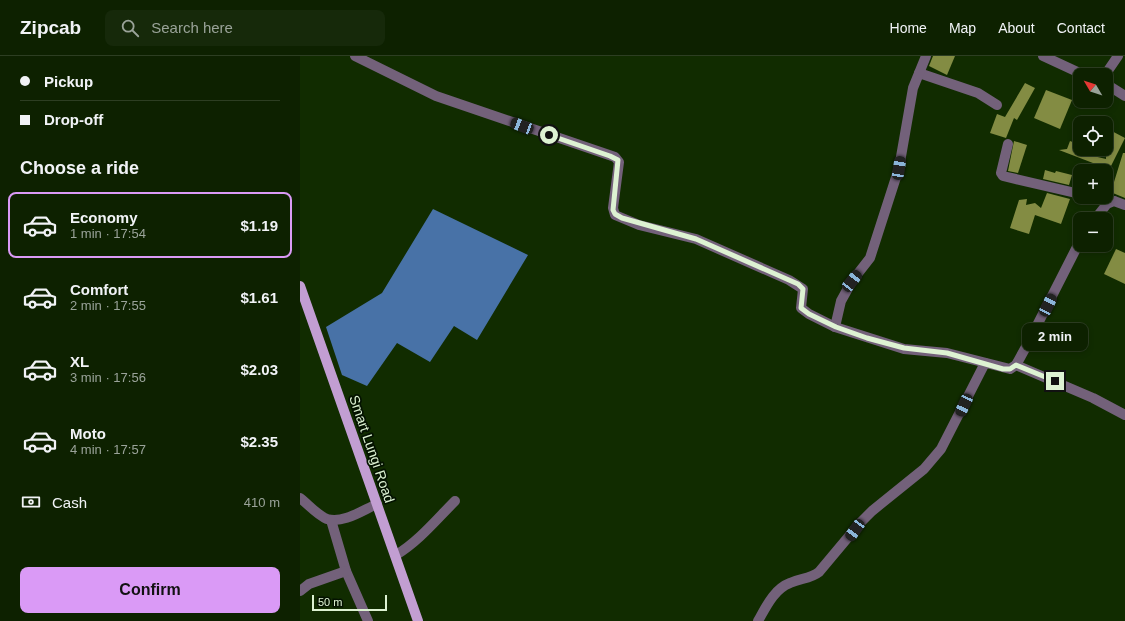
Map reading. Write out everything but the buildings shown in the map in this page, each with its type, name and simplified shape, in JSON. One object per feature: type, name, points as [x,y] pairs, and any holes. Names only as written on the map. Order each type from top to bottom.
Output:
[{"type":"main road","name":"Smart Lungi Road","points":[[300,286],[418,621]]},
{"type":"street","points":[[355,56],[436,96],[615,157],[618,162],[613,210],[615,214],[639,224],[696,239],[798,284],[803,289],[801,308],[809,314],[836,327],[904,348],[947,353],[1010,369],[1016,365],[1074,252]]},
{"type":"street","points":[[836,327],[841,301],[852,281],[870,258],[899,168],[905,125],[913,88],[926,56]]},
{"type":"street","points":[[1043,56],[1073,70]]},
{"type":"street","points":[[1110,68],[1118,56]]},
{"type":"street","points":[[919,73],[978,93],[997,105]]},
{"type":"street","points":[[1113,88],[1125,96]]},
{"type":"street","points":[[1008,144],[1000,173],[1003,176],[1073,192]]},
{"type":"street","points":[[1101,212],[1107,204],[1114,201],[1125,205]]},
{"type":"street","points":[[758,621],[780,588],[791,582],[811,578],[819,572],[872,511],[924,469],[941,449],[985,363]]},
{"type":"street","points":[[1016,365],[1093,398],[1125,415]]},
{"type":"street","points":[[300,498],[323,517],[331,520],[349,517],[377,504]]},
{"type":"street","points":[[396,555],[408,548],[421,537],[455,501]]},
{"type":"street","points":[[331,520],[346,571],[368,621]]},
{"type":"street","points":[[300,591],[309,584],[346,571]]},
{"type":"water","points":[[433,209],[528,255],[477,340],[454,326],[430,362],[397,343],[367,386],[342,375],[326,327],[382,293]]},
{"type":"route","points":[[549,135],[615,157],[618,160],[613,210],[615,214],[639,224],[696,239],[798,284],[803,289],[803,295],[800,303],[801,308],[809,314],[836,327],[867,338],[904,348],[947,353],[1003,369],[1010,369],[1016,365],[1055,381]]}]
